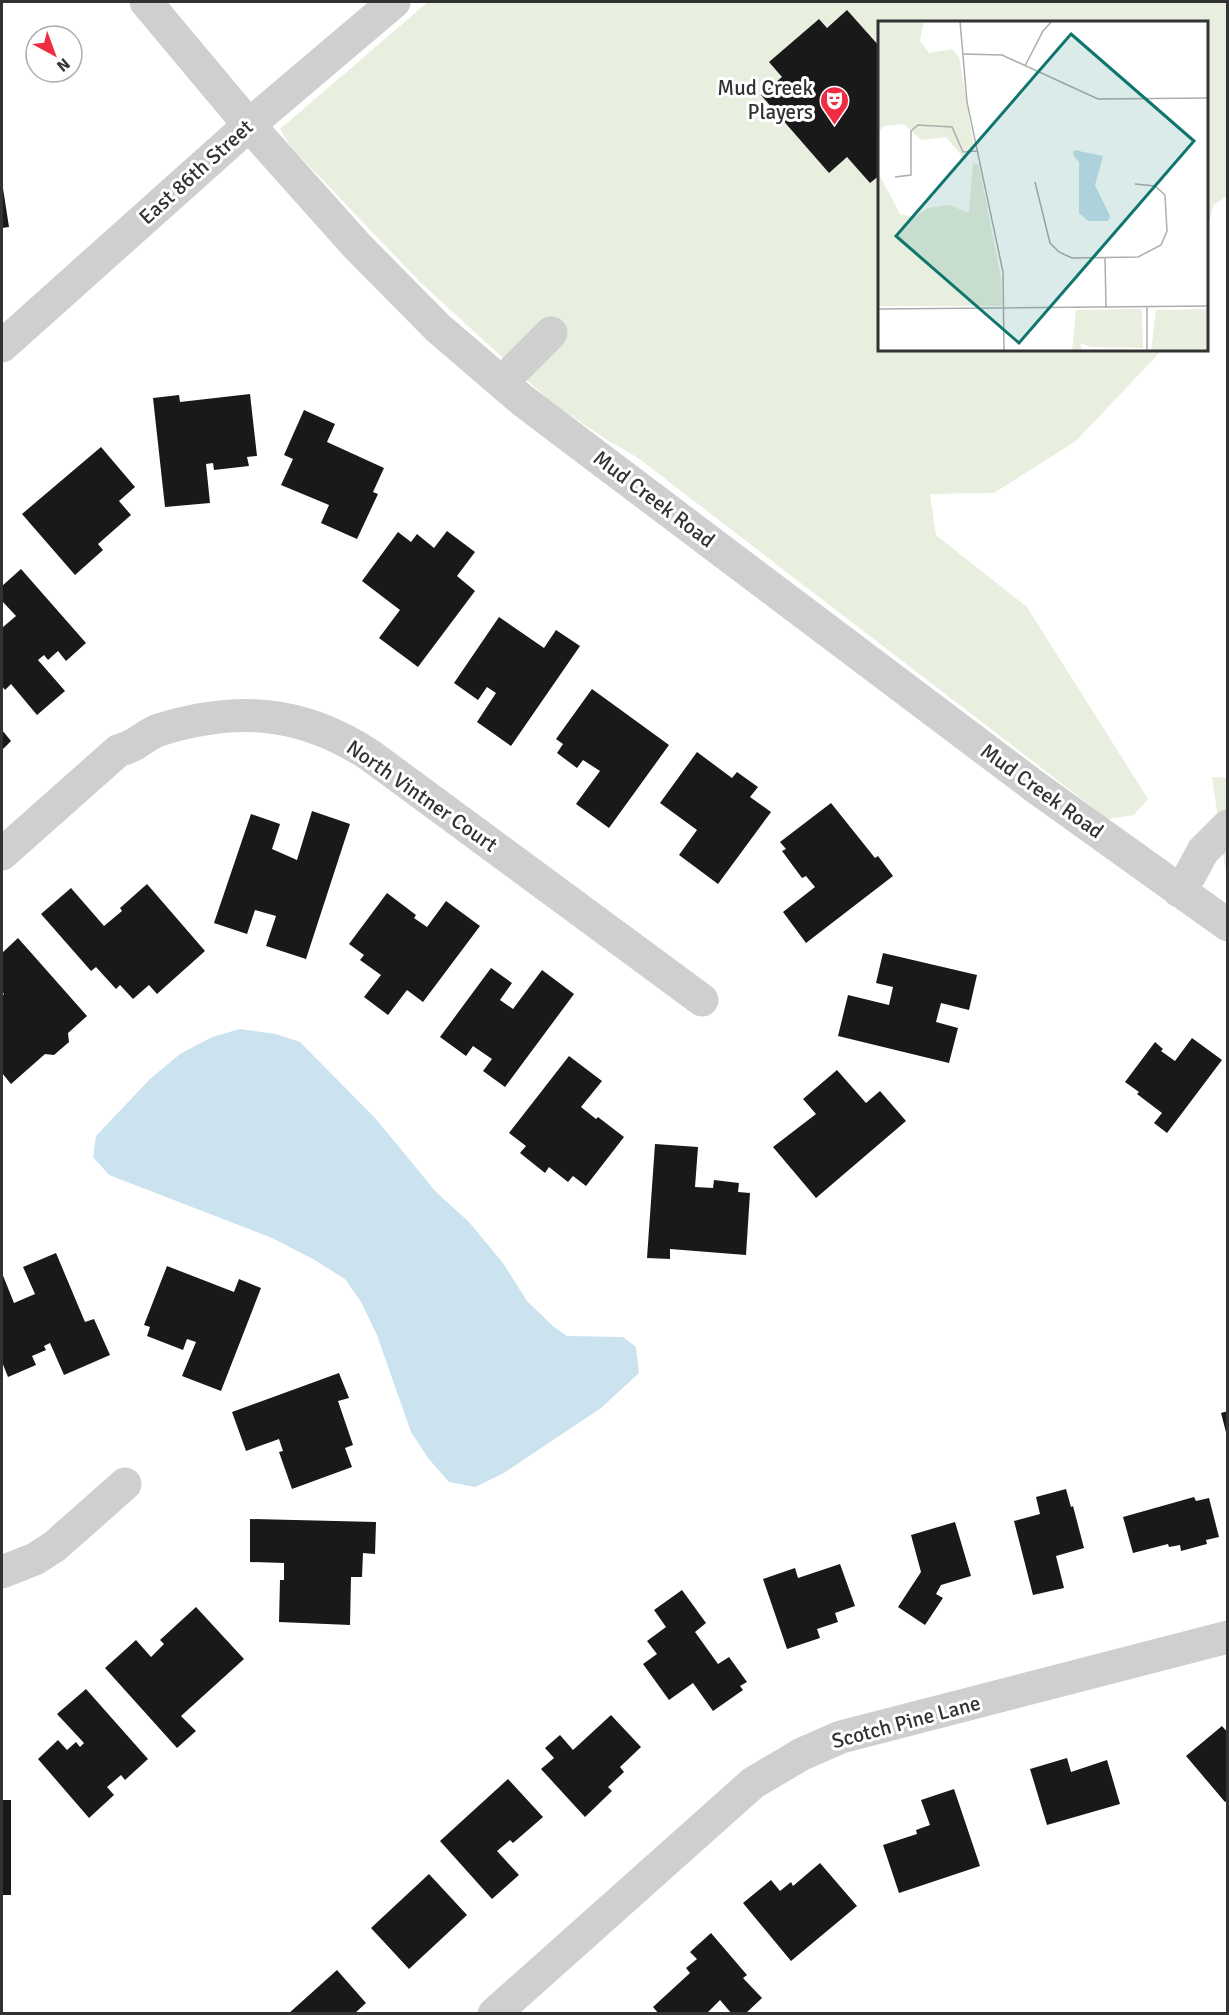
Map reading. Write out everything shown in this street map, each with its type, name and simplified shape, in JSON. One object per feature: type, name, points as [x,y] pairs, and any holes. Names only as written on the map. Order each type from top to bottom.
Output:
[{"type":"street","name":"Mud Creek Road","points":[[146,2],[249,125],[357,246],[430,320],[522,400],[1024,779],[1227,925]]},
{"type":"street","name":"East 86th Street","points":[[2,345],[249,125],[394,2]]},
{"type":"street","points":[[502,382],[551,333]]},
{"type":"street","name":"North Vintner Court","points":[[2,854],[118,751],[142,737],[177,724],[221,716],[257,715],[293,720],[341,738],[371,756],[702,1000]]},
{"type":"street","points":[[1179,891],[1203,851],[1227,826]]},
{"type":"street","points":[[2,1572],[35,1559],[55,1546],[125,1484]]},
{"type":"street","name":"Scotch Pine Lane","points":[[494,2013],[753,1783],[802,1754],[841,1737],[1227,1637]]},
{"type":"green space","points":[[428,2],[1227,2],[1227,196],[1213,205],[1208,230],[1208,21],[878,21],[878,351],[1161,351],[1076,441],[994,493],[930,494],[936,535],[1027,607],[1148,799],[1134,815],[1108,819],[638,458],[551,402],[420,282],[291,147],[280,129]]},
{"type":"green space","points":[[1212,777],[1227,778],[1227,881]]},
{"type":"water","points":[[240,1029],[276,1034],[300,1042],[376,1119],[436,1192],[469,1222],[503,1263],[527,1301],[567,1336],[623,1337],[636,1347],[639,1373],[601,1408],[504,1473],[475,1487],[449,1482],[428,1458],[411,1432],[377,1335],[361,1302],[345,1279],[272,1238],[109,1175],[93,1157],[96,1136],[150,1079],[180,1054],[212,1037]]},
{"type":"building","name":"Mud Creek Players","points":[[847,10],[878,45],[878,177],[870,183],[847,157],[829,173],[761,95],[782,77],[769,62],[819,19],[827,28]]},
{"type":"building","points":[[2,182],[9,227],[2,228]]},
{"type":"building","points":[[250,394],[257,456],[247,457],[249,466],[214,470],[213,463],[206,464],[210,503],[165,507],[153,398],[179,395],[180,402]]},
{"type":"building","points":[[304,410],[335,424],[327,442],[384,468],[373,492],[378,494],[357,539],[321,523],[329,505],[281,485],[293,459],[284,455]]},
{"type":"building","points":[[101,447],[135,487],[119,501],[131,515],[98,544],[103,550],[75,575],[22,514]]},
{"type":"building","points":[[447,531],[475,552],[457,576],[475,591],[418,667],[379,638],[400,610],[362,581],[398,532],[411,542],[417,534],[434,548]]},
{"type":"building","points":[[21,569],[86,643],[66,661],[58,651],[48,660],[44,655],[38,660],[65,691],[37,715],[11,684],[5,690],[2,686],[2,625],[3,627],[16,616],[2,601],[2,586]]},
{"type":"building","points":[[499,617],[544,648],[556,630],[580,646],[511,746],[477,722],[496,693],[487,687],[478,700],[454,683]]},
{"type":"building","points":[[592,689],[669,745],[609,828],[576,804],[600,771],[583,760],[577,768],[557,753],[563,744],[556,739]]},
{"type":"building","points":[[2,730],[11,741],[2,750]]},
{"type":"building","points":[[697,752],[732,778],[737,772],[758,787],[750,797],[771,812],[718,884],[679,855],[697,830],[660,803]]},
{"type":"building","points":[[831,803],[875,858],[878,856],[893,876],[806,943],[783,912],[815,887],[806,876],[802,878],[782,851],[786,849],[780,842]]},
{"type":"building","points":[[312,811],[350,824],[306,959],[266,946],[276,916],[255,910],[247,934],[214,923],[251,814],[280,824],[272,849],[297,860]]},
{"type":"building","points":[[147,884],[205,951],[157,994],[149,985],[133,999],[120,985],[116,989],[96,967],[91,971],[41,914],[71,888],[104,926],[122,911],[120,908]]},
{"type":"building","points":[[387,893],[416,915],[414,918],[427,927],[446,901],[480,926],[423,1002],[407,990],[388,1015],[364,997],[381,975],[360,960],[364,955],[349,944]]},
{"type":"building","points":[[18,938],[87,1016],[68,1033],[69,1042],[54,1055],[45,1054],[11,1084],[2,1073],[2,996],[4,994],[2,991],[2,953]]},
{"type":"building","points":[[883,953],[977,975],[969,1010],[941,1003],[936,1022],[958,1028],[949,1063],[838,1036],[848,995],[889,1005],[893,987],[876,983]]},
{"type":"building","points":[[491,968],[512,983],[500,1000],[513,1009],[542,970],[574,994],[505,1087],[483,1071],[492,1059],[473,1046],[466,1056],[440,1037]]},
{"type":"building","points":[[1192,1038],[1222,1060],[1167,1133],[1154,1123],[1162,1113],[1125,1082],[1155,1042],[1163,1049],[1161,1051],[1175,1061]]},
{"type":"building","points":[[569,1056],[602,1081],[581,1107],[624,1137],[586,1186],[573,1176],[568,1182],[549,1167],[545,1173],[520,1153],[526,1146],[509,1133]]},
{"type":"building","points":[[837,1070],[866,1103],[880,1091],[906,1121],[816,1198],[773,1147],[816,1114],[803,1099]]},
{"type":"building","points":[[655,1144],[698,1147],[695,1187],[713,1188],[714,1180],[739,1183],[738,1192],[750,1193],[746,1255],[670,1249],[670,1259],[647,1258]]},
{"type":"building","points":[[56,1253],[85,1322],[94,1319],[110,1355],[64,1375],[50,1343],[44,1346],[46,1350],[32,1356],[36,1365],[8,1377],[2,1362],[2,1273],[14,1303],[35,1294],[23,1267]]},
{"type":"building","points":[[167,1266],[234,1292],[239,1279],[261,1288],[221,1391],[182,1376],[196,1342],[187,1339],[183,1350],[147,1336],[150,1327],[144,1325]]},
{"type":"building","points":[[339,1373],[349,1398],[338,1401],[353,1445],[345,1448],[352,1467],[292,1489],[279,1452],[283,1451],[279,1439],[246,1451],[232,1412]]},
{"type":"building","points":[[1228,1411],[1228,1436],[1227,1436],[1221,1413]]},
{"type":"building","points":[[1066,1489],[1084,1548],[1056,1556],[1064,1588],[1033,1595],[1014,1521],[1040,1514],[1036,1497]]},
{"type":"building","points":[[1194,1497],[1196,1501],[1209,1498],[1219,1537],[1206,1540],[1207,1544],[1181,1551],[1180,1545],[1169,1547],[1168,1544],[1133,1553],[1123,1517]]},
{"type":"building","points":[[250,1519],[376,1522],[375,1554],[363,1553],[362,1577],[351,1577],[350,1625],[279,1622],[280,1580],[284,1580],[284,1563],[250,1562]]},
{"type":"building","points":[[955,1522],[971,1576],[941,1585],[936,1594],[943,1598],[925,1625],[898,1607],[921,1572],[911,1535]]},
{"type":"building","points":[[840,1564],[855,1606],[835,1613],[838,1622],[817,1629],[820,1638],[787,1649],[763,1579],[795,1568],[798,1578]]},
{"type":"building","points":[[682,1590],[706,1623],[695,1632],[718,1664],[729,1657],[747,1682],[740,1686],[743,1690],[713,1711],[693,1683],[669,1700],[643,1664],[657,1654],[647,1641],[666,1627],[654,1610]]},
{"type":"building","points":[[196,1607],[244,1659],[181,1716],[196,1731],[177,1748],[105,1668],[136,1640],[151,1657],[164,1644],[160,1640]]},
{"type":"building","points":[[86,1689],[148,1759],[125,1780],[121,1775],[107,1787],[114,1795],[89,1818],[38,1759],[58,1740],[67,1750],[76,1742],[80,1747],[84,1743],[57,1714]]},
{"type":"building","points":[[611,1715],[641,1747],[620,1767],[624,1772],[608,1787],[612,1791],[585,1817],[541,1769],[554,1758],[545,1748],[560,1735],[573,1750]]},
{"type":"building","points":[[1222,1726],[1228,1733],[1228,1800],[1225,1802],[1186,1756]]},
{"type":"building","points":[[1067,1758],[1071,1772],[1107,1760],[1120,1804],[1047,1825],[1030,1769]]},
{"type":"building","points":[[508,1779],[543,1817],[513,1843],[510,1840],[497,1851],[519,1875],[492,1899],[440,1841]]},
{"type":"building","points":[[954,1789],[980,1866],[899,1893],[883,1845],[917,1834],[916,1830],[930,1825],[921,1800]]},
{"type":"building","points":[[2,1800],[11,1800],[11,1895],[2,1895]]},
{"type":"building","points":[[820,1863],[857,1906],[791,1961],[743,1903],[771,1880],[780,1891],[791,1882],[793,1886]]},
{"type":"building","points":[[429,1874],[467,1915],[409,1969],[371,1928]]},
{"type":"building","points":[[711,1933],[747,1975],[743,1978],[762,1998],[745,2014],[732,2014],[720,2000],[706,2014],[659,2014],[653,2007],[690,1973],[686,1968],[697,1959],[690,1952]]},
{"type":"building","points":[[337,1970],[366,2003],[354,2014],[288,2014]]},
{"type":"place","name":"Mud Creek Players","points":[[834,126]]}]
